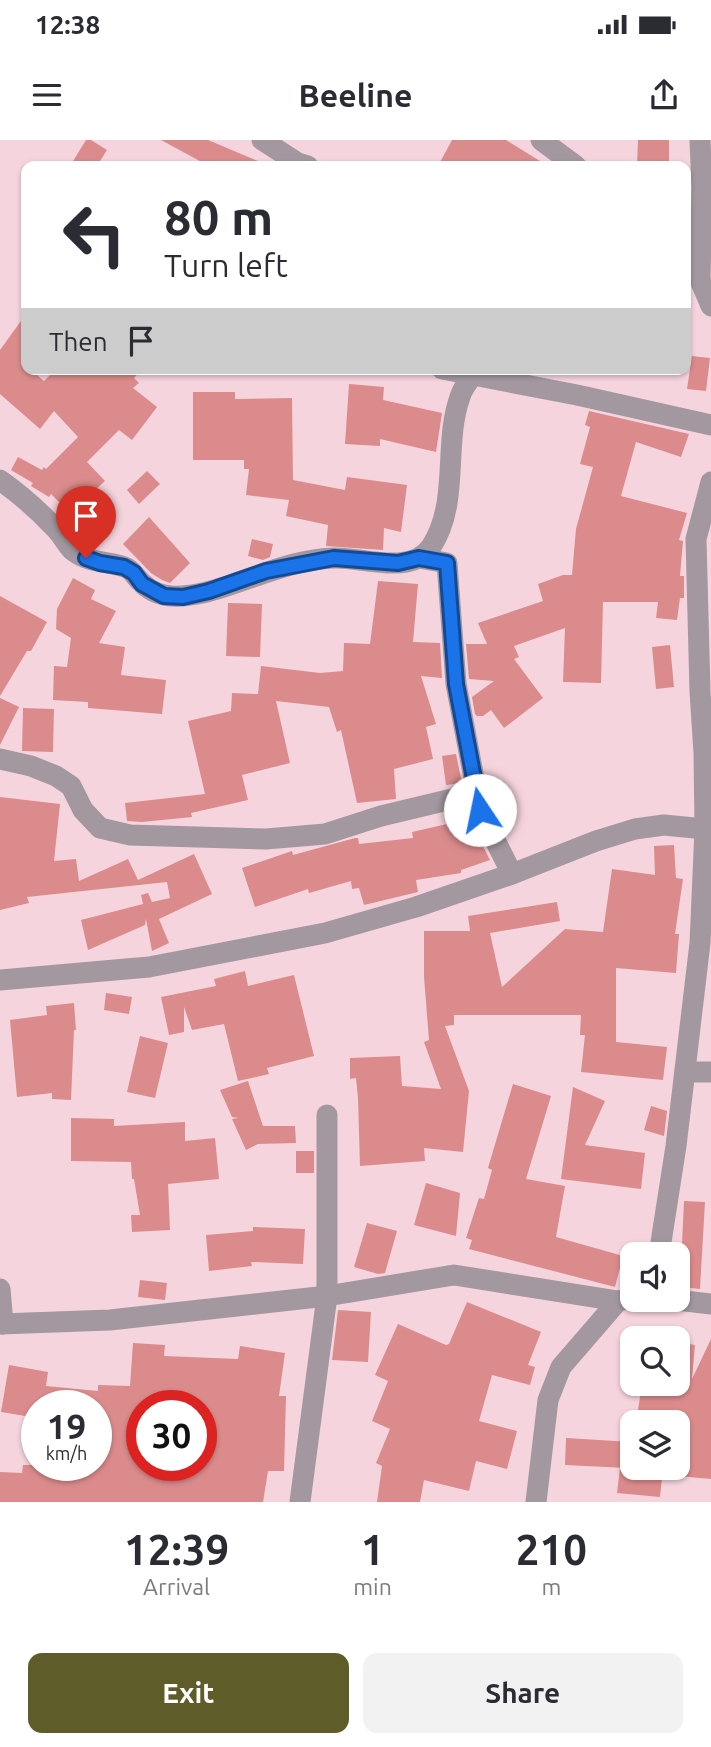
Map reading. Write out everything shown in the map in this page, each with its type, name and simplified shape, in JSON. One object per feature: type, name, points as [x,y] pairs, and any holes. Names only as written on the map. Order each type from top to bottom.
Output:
[{"type":"street","points":[[262,140],[295,161]]},
{"type":"street","points":[[541,140],[569,161]]},
{"type":"street","points":[[700,140],[706,187],[693,272],[711,306]]},
{"type":"street","points":[[419,558],[430,549],[447,505],[456,410],[460,395],[472,375]]},
{"type":"street","points":[[478,375],[711,425]]},
{"type":"street","points":[[0,480],[18,492],[57,530],[72,550],[100,563],[124,567],[134,573],[142,584],[164,596],[183,597],[266,571],[334,558],[398,563],[419,558],[447,563],[456,684],[480,810],[512,874]]},
{"type":"street","points":[[661,1242],[676,1146],[700,943],[705,753],[700,692],[696,539],[711,482]]},
{"type":"street","points":[[0,758],[56,776],[71,786],[83,810],[100,828],[130,835],[266,839],[325,834],[381,816],[452,799],[467,802],[480,810]]},
{"type":"street","points":[[0,980],[149,967],[325,933],[416,907],[635,829],[664,825],[705,829]]},
{"type":"street","points":[[685,1072],[711,1072]]},
{"type":"street","points":[[300,1502],[327,1296],[327,1115]]},
{"type":"street","points":[[0,1289],[1,1324],[110,1320],[327,1296],[454,1275],[620,1299]]},
{"type":"street","points":[[690,1302],[711,1304]]},
{"type":"street","points":[[536,1502],[548,1400],[561,1367],[620,1305]]},
{"type":"building","points":[[86,140],[91,140],[107,150],[100,161],[73,161]]},
{"type":"building","points":[[161,140],[208,140],[258,161],[200,161]]},
{"type":"building","points":[[452,140],[506,140],[540,161],[441,161]]},
{"type":"building","points":[[638,140],[669,140],[669,161],[637,161]]},
{"type":"building","points":[[21,321],[21,375],[37,375],[44,381],[50,375],[137,375],[134,378],[139,383],[133,388],[157,407],[132,440],[119,430],[87,462],[105,481],[70,513],[51,494],[49,497],[31,486],[33,483],[11,470],[18,457],[42,470],[44,467],[46,469],[78,437],[54,411],[40,429],[0,394],[0,350]]},
{"type":"building","points":[[692,356],[710,358],[706,391],[687,389]]},
{"type":"building","points":[[349,384],[384,387],[383,400],[442,413],[436,452],[380,439],[380,446],[345,444]]},
{"type":"building","points":[[193,392],[235,392],[235,399],[292,398],[293,480],[345,490],[347,477],[407,485],[401,532],[384,528],[383,550],[326,546],[328,525],[286,516],[289,500],[246,495],[249,469],[244,469],[244,460],[193,460]]},
{"type":"building","points":[[589,411],[689,434],[681,457],[636,442],[621,496],[687,513],[679,540],[683,541],[680,576],[684,576],[684,598],[680,598],[677,620],[656,618],[658,602],[603,602],[601,683],[563,682],[565,628],[514,646],[519,657],[514,659],[543,698],[504,728],[491,710],[483,716],[475,714],[472,697],[494,681],[469,679],[466,644],[487,644],[478,623],[543,601],[538,584],[563,575],[572,575],[576,529],[593,467],[580,464],[590,427],[585,425]]},
{"type":"building","points":[[147,471],[160,484],[139,504],[127,490]]},
{"type":"building","points":[[149,517],[190,563],[170,583],[151,573],[123,544]]},
{"type":"building","points":[[252,539],[273,544],[270,557],[263,560],[248,556]]},
{"type":"building","points":[[73,578],[95,590],[91,599],[116,611],[99,643],[125,647],[121,675],[166,680],[162,714],[88,708],[88,702],[53,700],[54,666],[67,667],[71,638],[56,629],[57,609]]},
{"type":"building","points":[[378,581],[418,584],[413,642],[440,643],[442,678],[421,676],[436,724],[426,727],[433,759],[394,769],[396,799],[357,803],[341,730],[337,732],[329,707],[276,701],[290,763],[242,775],[248,800],[191,813],[192,817],[127,821],[125,803],[205,794],[188,721],[231,711],[232,693],[258,694],[261,666],[320,673],[343,671],[344,643],[370,644]]},
{"type":"building","points":[[0,596],[47,622],[0,696]]},
{"type":"building","points":[[228,603],[262,604],[260,657],[226,656]]},
{"type":"building","points":[[670,645],[674,687],[656,689],[652,647]]},
{"type":"building","points":[[0,698],[19,707],[0,745]]},
{"type":"building","points":[[23,708],[54,709],[53,752],[22,751]]},
{"type":"building","points":[[456,754],[462,783],[446,785],[442,756]]},
{"type":"building","points":[[0,797],[60,804],[54,861],[76,859],[79,881],[128,859],[138,880],[194,854],[212,894],[159,919],[169,943],[152,951],[146,919],[145,925],[88,950],[81,920],[143,904],[141,895],[148,893],[152,902],[170,898],[167,882],[27,897],[29,903],[0,910]]},
{"type":"building","points":[[469,819],[490,860],[461,870],[461,873],[416,880],[418,892],[364,905],[359,888],[352,889],[351,881],[309,893],[308,889],[255,907],[242,868],[292,851],[293,855],[355,838],[358,838],[359,844],[413,838],[412,832]]},
{"type":"building","points":[[674,845],[676,878],[683,879],[675,934],[679,934],[676,973],[616,968],[616,1042],[667,1047],[663,1080],[581,1072],[585,1035],[580,1035],[581,1015],[454,1015],[454,1025],[445,1026],[469,1091],[463,1152],[424,1148],[425,1161],[360,1166],[358,1098],[356,1078],[350,1079],[350,1058],[400,1056],[402,1086],[441,1089],[424,1042],[429,1040],[424,977],[424,931],[470,931],[468,916],[557,902],[560,921],[490,933],[502,987],[565,929],[603,932],[612,869],[655,875],[654,846]]},
{"type":"building","points":[[245,971],[248,986],[294,975],[314,1056],[267,1068],[269,1074],[238,1081],[224,1024],[192,1030],[184,1007],[184,1032],[169,1035],[161,997],[216,986],[214,979]]},
{"type":"building","points":[[106,993],[132,997],[129,1014],[104,1010]]},
{"type":"building","points":[[74,1003],[76,1030],[71,1100],[52,1099],[52,1093],[17,1097],[10,1020],[47,1015],[46,1006]]},
{"type":"building","points":[[140,1036],[168,1043],[155,1098],[127,1092]]},
{"type":"building","points":[[248,1081],[263,1126],[295,1126],[296,1143],[258,1144],[246,1150],[232,1119],[238,1118],[232,1117],[220,1090]]},
{"type":"building","points":[[513,1084],[551,1096],[526,1179],[565,1186],[556,1237],[620,1255],[615,1287],[469,1249],[472,1240],[466,1238],[479,1198],[484,1199],[492,1170],[488,1168]]},
{"type":"building","points":[[573,1087],[605,1101],[585,1145],[645,1153],[641,1189],[561,1179]]},
{"type":"building","points":[[651,1106],[667,1111],[664,1136],[644,1130]]},
{"type":"building","points":[[71,1118],[114,1119],[114,1126],[185,1122],[185,1141],[215,1138],[219,1179],[168,1184],[170,1230],[132,1232],[131,1215],[140,1215],[131,1162],[71,1161]]},
{"type":"building","points":[[296,1151],[314,1151],[314,1173],[296,1173]]},
{"type":"building","points":[[426,1183],[460,1193],[456,1236],[414,1225]]},
{"type":"building","points":[[684,1201],[705,1202],[700,1289],[690,1288],[690,1242],[682,1242]]},
{"type":"building","points":[[367,1223],[397,1231],[385,1273],[378,1274],[354,1267]]},
{"type":"building","points":[[253,1227],[305,1229],[303,1264],[251,1262],[252,1266],[209,1271],[206,1235],[253,1231]]},
{"type":"building","points":[[140,1280],[167,1283],[165,1300],[138,1297]]},
{"type":"building","points":[[467,1302],[541,1332],[528,1365],[535,1367],[530,1385],[492,1375],[479,1421],[517,1431],[507,1469],[476,1461],[469,1491],[424,1480],[420,1502],[377,1502],[382,1466],[376,1463],[390,1429],[372,1421],[388,1381],[375,1375],[398,1324],[446,1345],[449,1344]]},
{"type":"building","points":[[338,1310],[371,1312],[368,1362],[332,1360]]},
{"type":"building","points":[[711,1339],[711,1479],[690,1477],[690,1410],[638,1410],[640,1396],[690,1396],[690,1344],[695,1345],[692,1379]]},
{"type":"building","points":[[133,1343],[165,1345],[164,1356],[238,1359],[240,1346],[285,1353],[279,1396],[286,1396],[284,1471],[268,1471],[263,1502],[0,1502],[0,1472],[21,1473],[21,1481],[112,1481],[112,1390],[98,1390],[98,1385],[130,1386]]},
{"type":"building","points":[[9,1365],[48,1372],[46,1386],[88,1390],[21,1390],[21,1415],[1,1412]]},
{"type":"building","points":[[566,1438],[620,1441],[620,1468],[565,1465]]},
{"type":"building","points":[[620,1468],[620,1480],[662,1480],[660,1497],[617,1493]]},
{"type":"route","points":[[86,558],[124,567],[134,573],[142,584],[164,596],[183,597],[266,571],[334,558],[398,563],[419,558],[447,563],[456,684],[480,810]]}]
